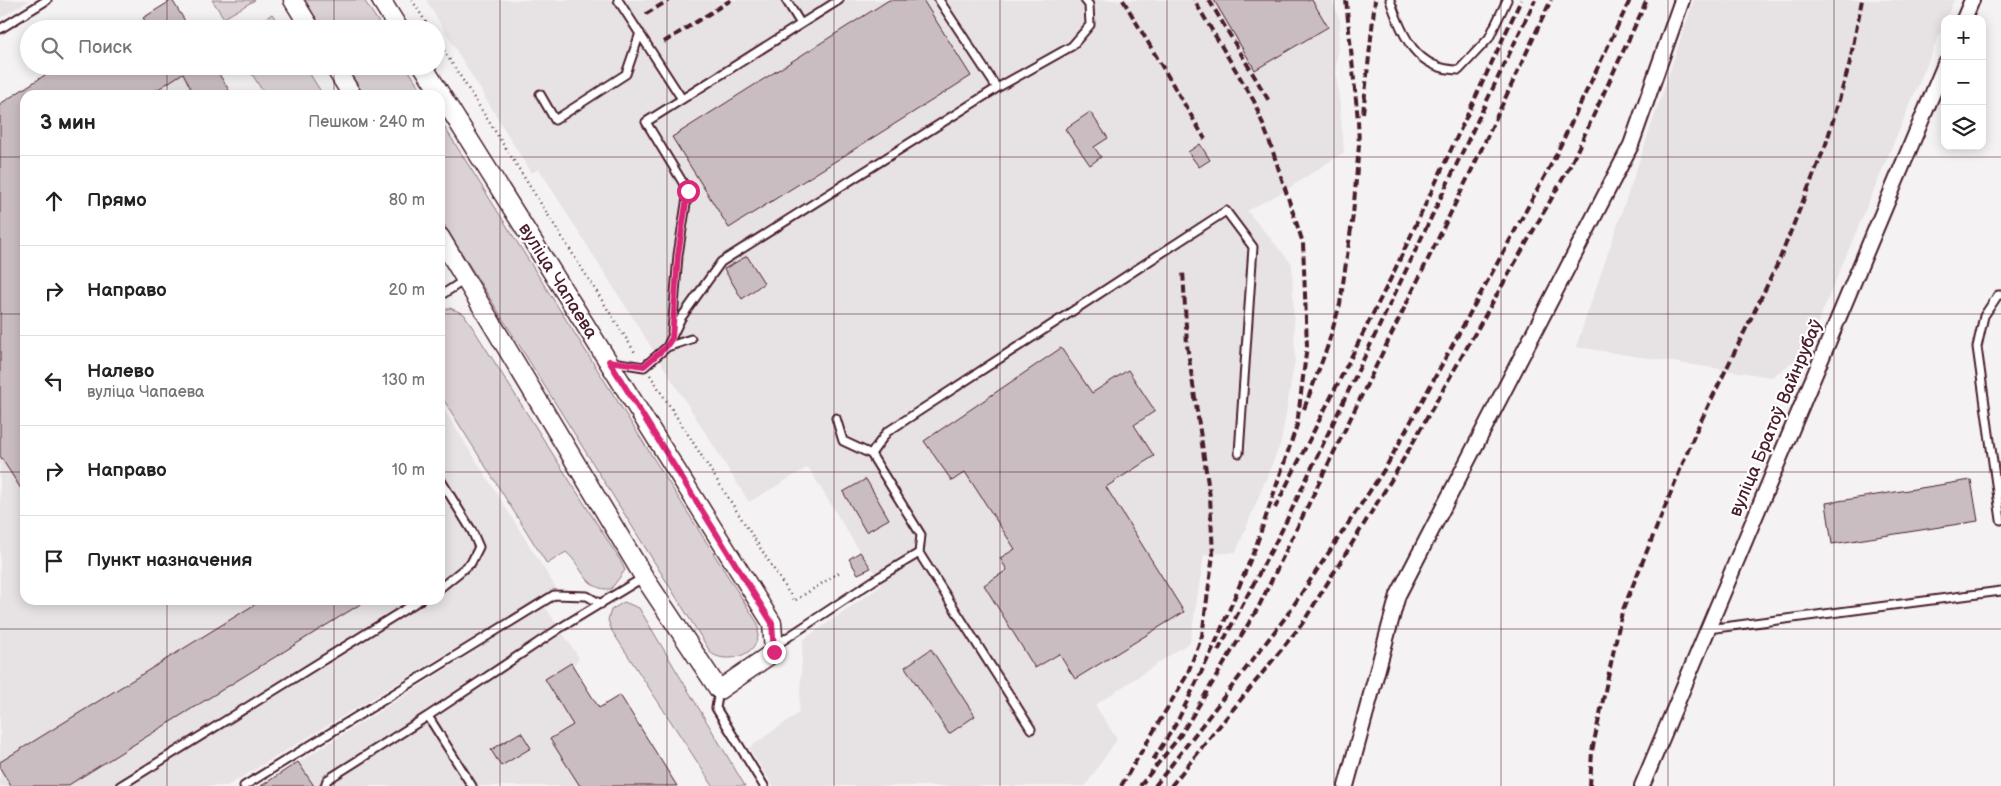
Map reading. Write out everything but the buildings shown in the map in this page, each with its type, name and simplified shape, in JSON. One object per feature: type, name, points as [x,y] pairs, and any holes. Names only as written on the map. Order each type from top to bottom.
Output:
[{"type":"street","points":[[293,0],[305,20]]},
{"type":"street","points":[[381,0],[393,20]]},
{"type":"street","points":[[1346,786],[1398,596],[1631,146],[1682,0]]},
{"type":"street","points":[[1966,15],[1972,0]]},
{"type":"street","name":"вуліца Братоў Вайнрубаў","points":[[1642,786],[1941,74]]},
{"type":"street","points":[[340,75],[349,90]]},
{"type":"street","name":"вуліца Чапаева","points":[[429,75],[438,90]]},
{"type":"street","name":"вуліца Чапаева","points":[[445,101],[772,623],[773,646]]},
{"type":"street","points":[[445,245],[644,577],[719,690],[774,652],[773,646]]},
{"type":"lane","points":[[0,29],[47,0]]},
{"type":"lane","points":[[618,0],[682,99]]},
{"type":"lane","points":[[786,0],[801,24]]},
{"type":"lane","points":[[672,338],[678,255],[688,191],[646,122],[839,0]]},
{"type":"lane","points":[[939,0],[997,88]]},
{"type":"lane","points":[[609,361],[644,366],[666,347],[681,318],[721,262],[997,88],[1072,46],[1090,25],[1089,5],[1086,0]]},
{"type":"lane","points":[[1390,0],[1398,24],[1416,54],[1446,70],[1459,70],[1489,38],[1508,0]]},
{"type":"lane","points":[[540,94],[555,120],[626,74],[640,33]]},
{"type":"lane","points":[[871,454],[887,432],[1226,210],[1253,247],[1240,453]]},
{"type":"lane","points":[[445,293],[466,279]]},
{"type":"lane","points":[[2001,295],[1998,295],[1984,316],[1977,347],[2001,520]]},
{"type":"lane","points":[[666,347],[691,339]]},
{"type":"lane","points":[[836,418],[843,441],[871,454],[921,534],[919,553],[1031,729]]},
{"type":"lane","points":[[445,487],[472,531],[479,547],[470,563],[445,584]]},
{"type":"lane","points":[[773,646],[919,553]]},
{"type":"lane","points":[[325,786],[327,780],[428,716],[560,628],[644,577]]},
{"type":"lane","points":[[1708,629],[2001,591]]},
{"type":"lane","points":[[244,786],[554,595],[587,596],[601,604]]},
{"type":"lane","points":[[120,786],[412,605]]},
{"type":"lane","points":[[719,690],[716,708],[764,786]]},
{"type":"lane","points":[[428,716],[472,786]]},
{"type":"path","points":[[412,0],[424,20]]},
{"type":"path","points":[[445,52],[794,601],[840,572]]},
{"type":"shaded area","points":[[0,0],[30,0],[0,18]]},
{"type":"shaded area","points":[[172,0],[184,20],[140,20]]},
{"type":"shaded area","points":[[212,0],[255,0],[224,18]]},
{"type":"shaded area","points":[[305,0],[364,0],[377,20],[317,20]]},
{"type":"shaded area","points":[[426,0],[1332,0],[1340,21],[1336,68],[1344,152],[1286,190],[1247,211],[1292,264],[1295,359],[1281,442],[1236,552],[1204,555],[1190,642],[1095,705],[1117,739],[1085,786],[773,786],[749,748],[799,713],[803,640],[881,586],[879,577],[860,552],[808,467],[749,502],[539,169],[531,173],[445,31],[445,20],[438,20]]},
{"type":"shaded area","points":[[1694,0],[1954,0],[1948,15],[1941,15],[1941,31],[1805,353],[1772,377],[1576,347]]},
{"type":"shaded area","points":[[272,14],[276,20],[263,20]]},
{"type":"shaded area","points":[[52,75],[219,75],[228,90],[27,90]]},
{"type":"shaded area","points":[[253,75],[311,75],[320,90],[262,90]]},
{"type":"shaded area","points":[[352,75],[412,75],[421,90],[361,90]]},
{"type":"shaded area","points":[[20,95],[20,605],[445,605],[445,411],[556,588],[227,786],[0,786],[0,107]]},
{"type":"shaded area","points":[[445,128],[758,624],[757,640],[754,646],[743,655],[723,658],[711,653],[445,226]]},
{"type":"shaded area","points":[[450,308],[464,314],[620,560],[625,570],[611,589],[602,589],[590,582],[566,552],[547,564],[445,402],[445,310]]},
{"type":"shaded area","points":[[624,602],[639,608],[745,786],[713,786],[612,631],[608,620],[611,610]]},
{"type":"shaded area","points":[[545,607],[579,658],[573,666],[599,708],[620,695],[677,786],[261,786]]},
{"type":"railway","points":[[646,14],[669,0]]},
{"type":"railway","points":[[664,42],[731,0]]},
{"type":"railway","points":[[1123,0],[1205,139]]},
{"type":"railway","points":[[1153,760],[1176,724],[1215,644],[1256,546],[1297,425],[1307,346],[1303,243],[1254,101],[1194,0]]},
{"type":"railway","points":[[1209,0],[1269,101]]},
{"type":"railway","points":[[1304,409],[1327,348],[1340,304],[1353,215],[1359,145],[1346,0]]},
{"type":"railway","points":[[1363,113],[1375,0]]},
{"type":"railway","points":[[1275,508],[1391,278],[1521,0]]},
{"type":"railway","points":[[1218,651],[1282,530],[1535,0]]},
{"type":"railway","points":[[1140,786],[1180,736],[1258,608],[1475,163],[1551,0]]},
{"type":"railway","points":[[1155,786],[1285,618],[1386,467],[1553,161],[1630,0]]},
{"type":"railway","points":[[1171,786],[1302,624],[1395,474],[1570,166],[1647,0]]},
{"type":"railway","points":[[1590,786],[1592,751],[1622,612],[1696,431],[1778,263],[1826,144],[1849,66],[1862,0]]},
{"type":"railway","points":[[1121,786],[1187,675],[1202,636],[1213,555],[1210,497],[1187,345],[1183,270]]},
{"type":"route","points":[[688,191],[678,255],[672,338],[666,347],[644,366],[609,361],[772,623],[774,652]]}]
